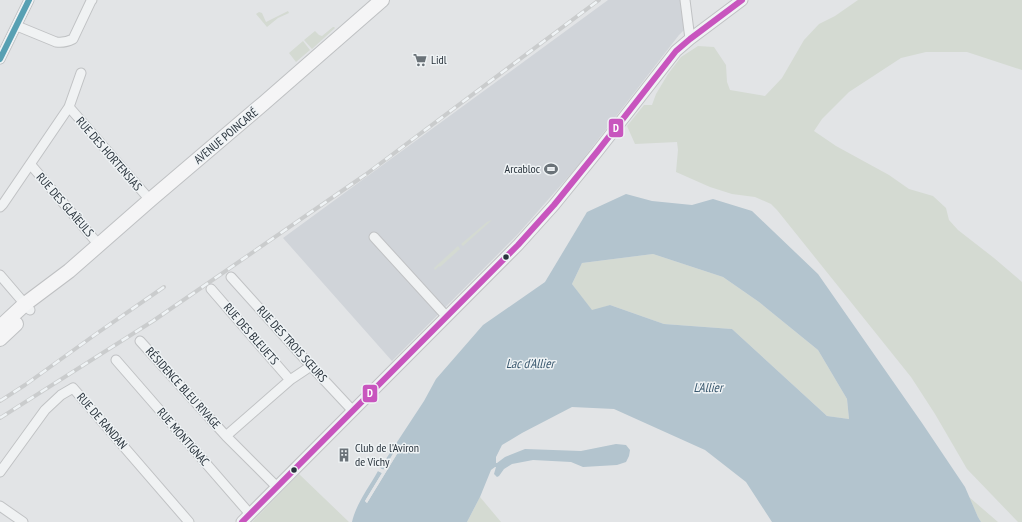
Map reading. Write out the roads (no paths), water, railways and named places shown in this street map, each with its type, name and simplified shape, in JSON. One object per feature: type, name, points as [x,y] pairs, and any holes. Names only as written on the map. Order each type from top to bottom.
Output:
[{"type":"main road","name":"AVENUE POINCARÉ","points":[[28,307],[382,0]]},
{"type":"main road","points":[[0,327],[28,307]]},
{"type":"main road","points":[[0,339],[28,307]]},
{"type":"street","points":[[0,59],[30,0]]},
{"type":"street","points":[[17,26],[56,42],[67,42],[73,39],[92,0]]},
{"type":"street","points":[[685,0],[690,39]]},
{"type":"street","points":[[242,522],[518,245],[554,205],[598,152],[676,51],[742,0]]},
{"type":"street","points":[[0,39],[9,42]]},
{"type":"street","points":[[0,207],[69,107],[81,73]]},
{"type":"street","name":"RUE DES HORTENSIAS","points":[[69,107],[150,200]]},
{"type":"street","name":"RUE DES GLAÏEULS","points":[[30,165],[99,245]]},
{"type":"street","points":[[374,237],[447,317]]},
{"type":"street","points":[[0,275],[28,307]]},
{"type":"street","name":"RUE DES TROIS SŒURS","points":[[231,277],[310,366],[353,411]]},
{"type":"street","name":"RUE DES BLEUETS","points":[[211,289],[290,380]]},
{"type":"street","name":"RÉSIDENCE BLEU RIVAGE","points":[[140,341],[226,436],[277,487]]},
{"type":"street","name":"RUE MONTIGNAC","points":[[116,360],[250,514]]},
{"type":"street","name":"RÉSIDENCE BLEU RIVAGE","points":[[226,436],[290,380],[310,366]]},
{"type":"street","name":"RUE DE RANDAN","points":[[0,472],[45,410],[61,395],[73,388],[189,522]]},
{"type":"street","points":[[0,506],[23,522]]},
{"type":"water","name":"L'Allier","points":[[626,194],[652,201],[692,205],[713,199],[752,211],[818,274],[965,487],[981,522],[772,522],[746,482],[705,450],[614,409],[572,407],[502,445],[496,457],[496,463],[505,457],[525,449],[581,451],[616,444],[626,445],[630,450],[626,462],[617,465],[583,467],[571,462],[533,460],[512,464],[504,469],[497,477],[494,474],[495,467],[491,470],[480,497],[467,522],[352,522],[360,502],[378,471],[382,473],[365,501],[367,503],[400,449],[397,447],[383,470],[380,468],[424,401],[436,379],[483,325],[545,282],[587,212]],"holes":[[[653,254],[723,277],[759,302],[818,350],[847,399],[849,419],[827,416],[732,329],[664,324],[610,305],[592,310],[572,284],[582,263]]]},
{"type":"railway","points":[[0,418],[153,321],[365,175],[599,0]]},
{"type":"railway","points":[[0,401],[164,287]]},
{"type":"place","name":"Lidl","points":[[420,60]]},
{"type":"place","name":"Arcabloc","points":[[551,169]]},
{"type":"place","name":"Club de l'Aviron de Vichy","points":[[344,455]]},
{"type":"water label","name":"Lac d'Allier","points":[[530,363]]}]
